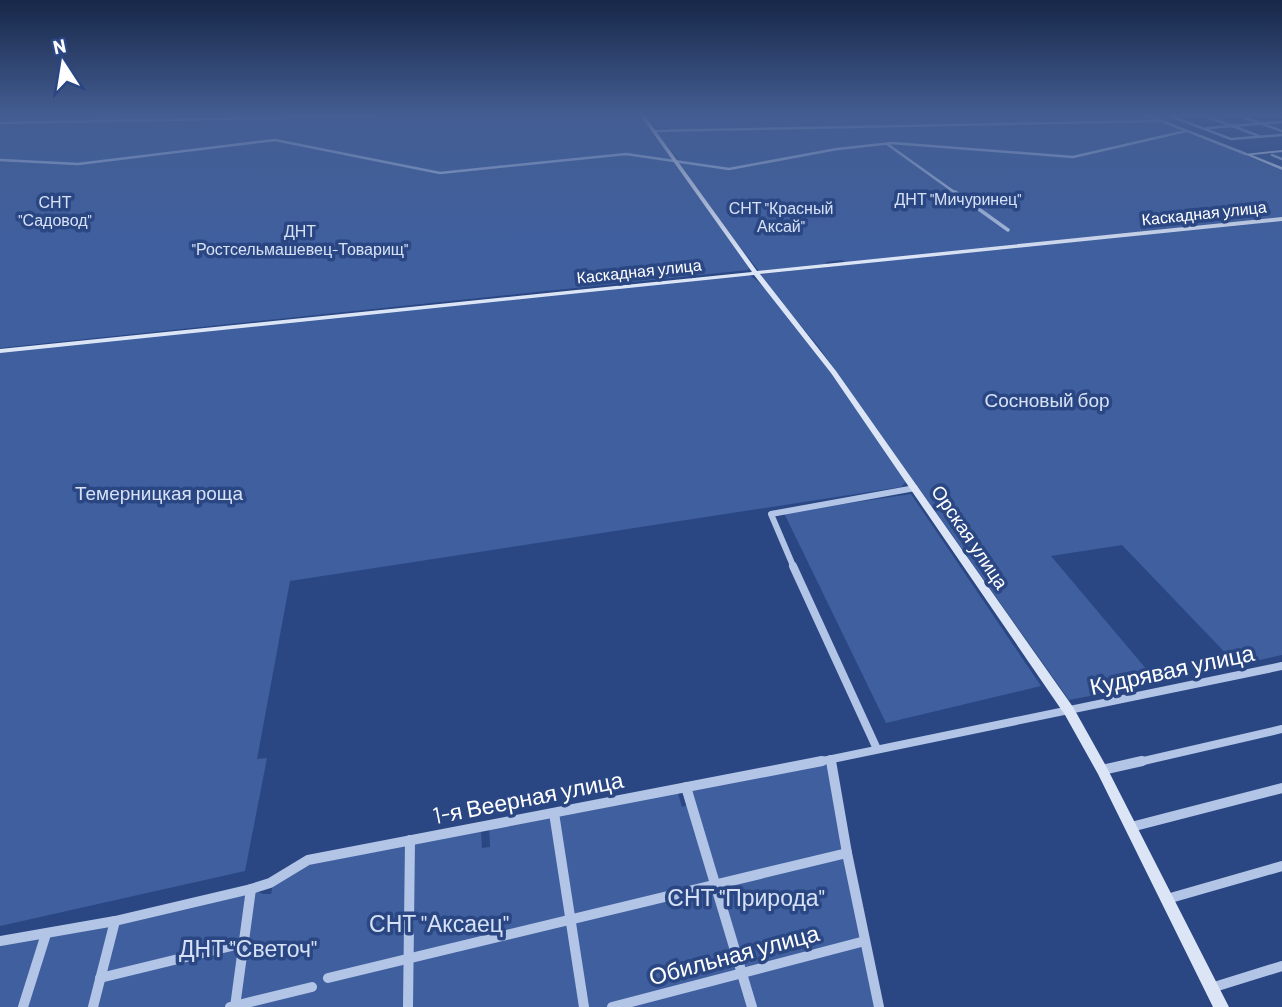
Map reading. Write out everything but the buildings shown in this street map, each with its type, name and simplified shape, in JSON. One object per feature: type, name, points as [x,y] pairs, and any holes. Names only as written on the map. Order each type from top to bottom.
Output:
[{"type":"street","points":[[58,163],[86,163]]},
{"type":"street","points":[[390,163],[440,173],[535,163]]},
{"type":"street","name":"Орская улица","points":[[676,163],[755,272],[830,366],[1069,711],[1102,770],[1221,1007]]},
{"type":"street","points":[[692,163],[729,169],[765,163]]},
{"type":"street","points":[[913,163],[1008,230]]},
{"type":"street","name":"Каскадная улица","points":[[0,351],[1282,219]]},
{"type":"street","points":[[877,749],[771,514],[915,488]]},
{"type":"street","name":"Кудрявая улица","points":[[1069,711],[1282,666]]},
{"type":"street","name":"1-я Веерная улица","points":[[0,941],[115,921],[251,889],[270,883],[308,859],[1069,711]]},
{"type":"street","points":[[1102,770],[1282,729]]},
{"type":"street","points":[[831,759],[847,853],[879,1007]]},
{"type":"street","points":[[687,787],[752,1007]]},
{"type":"street","points":[[1130,827],[1282,788]]},
{"type":"street","points":[[554,813],[584,1007]]},
{"type":"street","points":[[408,1007],[410,840]]},
{"type":"street","points":[[328,978],[847,853]]},
{"type":"street","points":[[1167,899],[1282,866]]},
{"type":"street","points":[[251,889],[233,1007],[312,987]]},
{"type":"street","points":[[93,1007],[115,921]]},
{"type":"street","points":[[23,1007],[46,934]]},
{"type":"street","name":"Обильная улица","points":[[612,1007],[865,941]]},
{"type":"street","points":[[100,978],[244,943]]},
{"type":"street","points":[[1212,988],[1282,966]]},
{"type":"green space","points":[[0,163],[1265,163],[1282,170],[1282,655],[1237,665],[1122,545],[1051,556],[1158,683],[1069,700],[818,346],[760,277],[762,274],[1054,243],[846,263],[842,260],[826,262],[827,265],[759,271],[701,199],[748,270],[0,348]]},
{"type":"green space","name":"Темерницкая роща","points":[[748,275],[762,285],[781,306],[829,369],[907,481],[901,487],[290,581],[257,759],[267,758],[245,871],[0,926],[0,351]]},
{"type":"green space","points":[[911,494],[1041,686],[886,723],[784,513]]},
{"type":"green space","points":[[828,762],[880,1007],[0,1007],[0,940],[251,889],[271,894],[274,880],[299,867],[481,830],[482,848],[490,847],[489,827],[677,790],[682,807],[690,804],[686,789]]},
{"type":"park label","name":"ДНТ \"Мичуринец\"","points":[[958,199]]},
{"type":"park label","name":"СНТ \"Садовод\"","points":[[55,211]]},
{"type":"park label","name":"СНТ \"Красный Аксай\"","points":[[781,217]]},
{"type":"park label","name":"ДНТ \"Ростсельмашевец-Товарищ\"","points":[[300,240]]},
{"type":"park label","name":"Сосновый бор","points":[[1047,400]]},
{"type":"park label","name":"СНТ \"Природа\"","points":[[746,898]]},
{"type":"park label","name":"СНТ \"Аксаец\"","points":[[439,924]]},
{"type":"park label","name":"ДНТ \"Светоч\"","points":[[248,949]]}]
